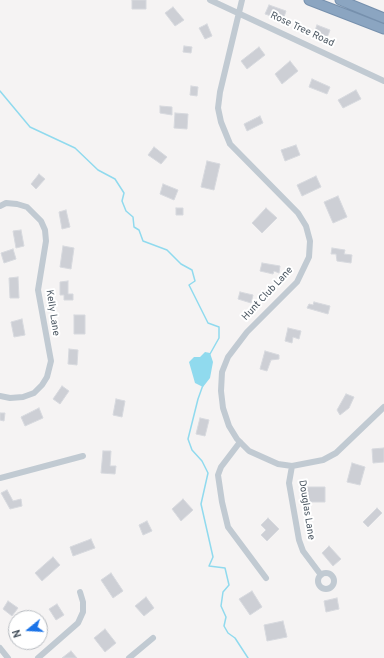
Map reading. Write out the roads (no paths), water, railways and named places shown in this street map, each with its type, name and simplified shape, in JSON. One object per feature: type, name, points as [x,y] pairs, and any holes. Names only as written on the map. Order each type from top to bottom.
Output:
[{"type":"highway","points":[[310,0],[384,29]]},
{"type":"highway","points":[[340,0],[384,18]]},
{"type":"street","name":"Rose Tree Road","points":[[210,0],[239,12],[384,80]]},
{"type":"street","name":"Hunt Club Lane","points":[[242,0],[220,92],[218,108],[221,122],[230,144],[298,213],[306,226],[310,241],[309,257],[297,282],[238,342],[228,357],[222,372],[221,391],[223,408],[229,426],[240,442],[250,451],[278,464],[292,466],[322,460],[336,453],[384,407]]},
{"type":"street","name":"Kelly Lane","points":[[0,206],[6,203],[27,207],[41,221],[45,230],[46,241],[38,290],[50,361],[47,377],[34,393],[23,397],[10,398],[0,396]]},
{"type":"street","points":[[240,442],[220,467],[218,475],[222,502],[228,527],[266,578]]},
{"type":"street","points":[[0,478],[83,456]]},
{"type":"street","name":"Douglas Lane","points":[[292,466],[289,483],[300,540],[303,550],[321,575]]},
{"type":"street","points":[[38,658],[78,623],[83,612],[83,602],[80,592]]},
{"type":"street","points":[[129,658],[153,638]]},
{"type":"street","points":[[0,648],[8,658]]},
{"type":"water","points":[[205,352],[210,353],[213,362],[210,378],[203,387],[195,383],[189,362],[194,357],[200,357]]},
{"type":"waterway","points":[[0,91],[30,127],[75,148],[98,170],[115,179],[124,193],[122,201],[126,211],[133,217],[134,227],[139,230],[143,241],[167,250],[181,264],[192,270],[195,281],[189,285],[208,323],[219,327],[219,338],[210,354]]},
{"type":"waterway","points":[[203,385],[188,439],[192,450],[202,461],[208,473],[201,504],[213,557],[209,566],[225,568],[229,585],[223,592],[221,606],[226,617],[224,626],[228,633],[235,638],[248,658]]}]
